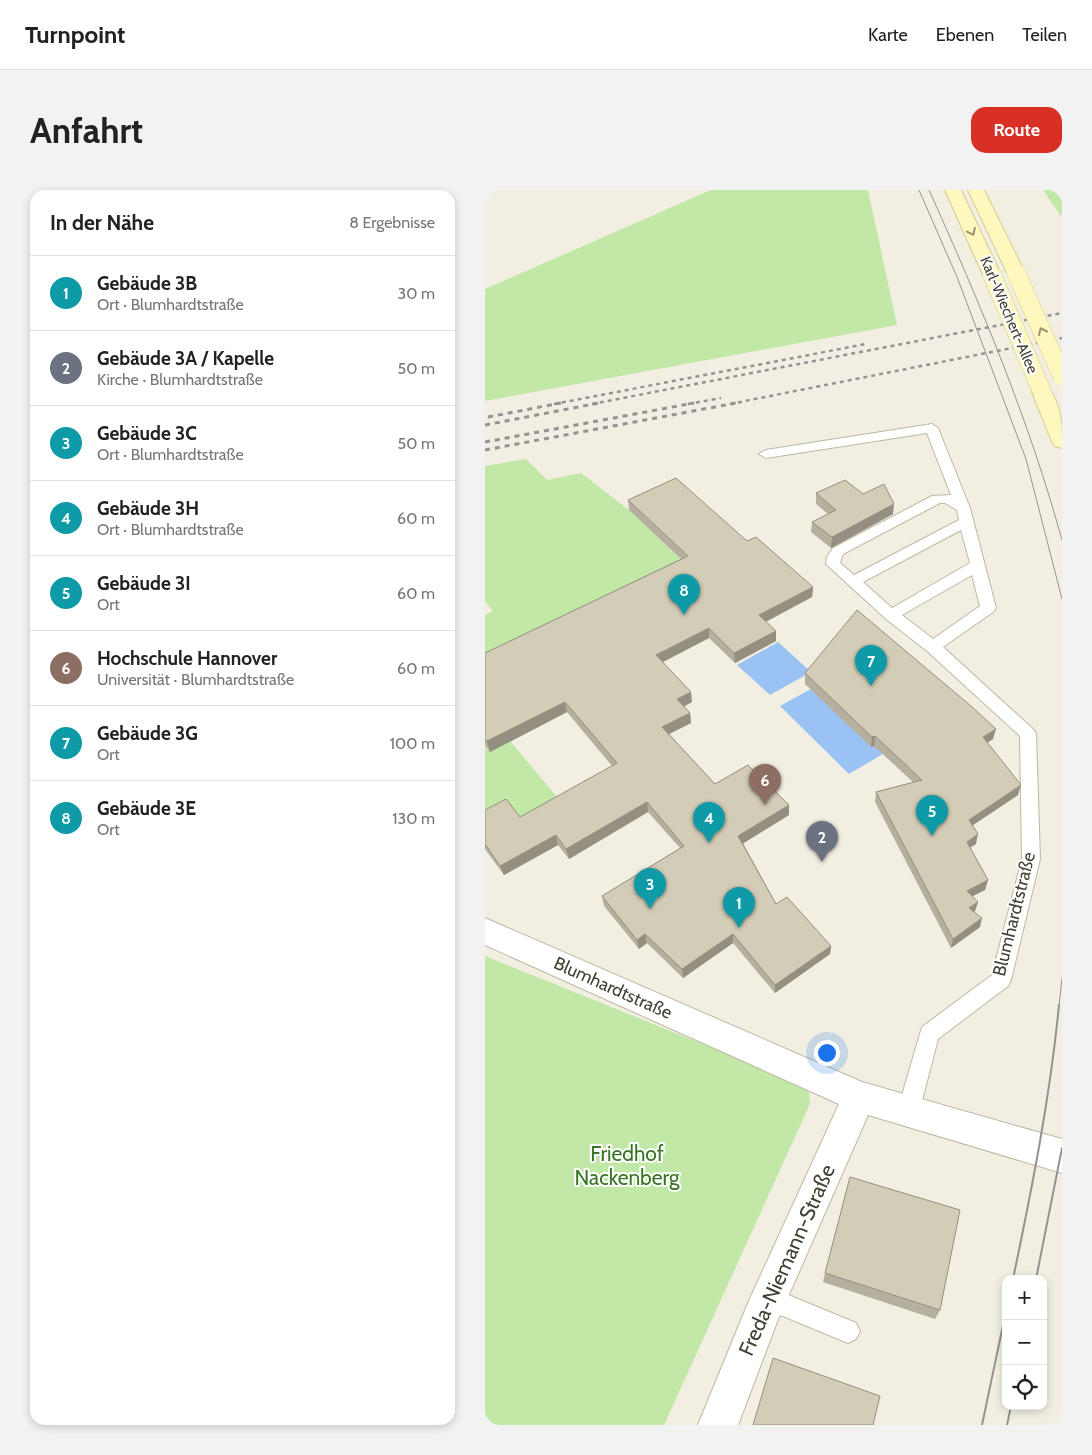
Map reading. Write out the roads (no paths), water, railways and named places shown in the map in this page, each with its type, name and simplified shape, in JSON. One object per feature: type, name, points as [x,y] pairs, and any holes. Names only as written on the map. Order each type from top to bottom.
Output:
[{"type":"main road","name":"Karl-Wiechert-Allee","points":[[953,190],[992,275],[1062,442]]},
{"type":"main road","name":"Karl-Wiechert-Allee","points":[[976,190],[1062,376]]},
{"type":"street","name":"Blumhardtstraße","points":[[485,931],[859,1097],[1062,1156]]},
{"type":"street","name":"Freda-Niemann-Straße","points":[[718,1425],[769,1299],[859,1097]]},
{"type":"lane","points":[[766,454],[932,428],[964,515],[988,608],[933,646]]},
{"type":"lane","name":"Blumhardtstraße","points":[[908,1112],[929,1034],[1001,980],[1031,858],[1028,734],[933,646],[891,614],[833,564],[834,557],[838,551],[937,499],[947,498],[964,515]]},
{"type":"lane","points":[[854,581],[964,515]]},
{"type":"lane","points":[[891,614],[976,566]]},
{"type":"lane","points":[[769,1299],[848,1331]]},
{"type":"water","points":[[778,642],[811,672],[770,695],[737,665]]},
{"type":"water","points":[[811,689],[871,747],[884,739],[893,748],[849,774],[780,706]]},
{"type":"tram line","points":[[919,190],[957,277],[1026,459],[1062,599]]},
{"type":"tram line","points":[[929,190],[967,275],[1019,406],[1062,540]]},
{"type":"tram line","points":[[1059,1006],[1062,978]]},
{"type":"tram line","points":[[1014,1275],[1034,1177],[1059,1005]]},
{"type":"tram line","points":[[1037,1275],[1062,1148]]},
{"type":"tram line","points":[[982,1425],[1004,1320]]},
{"type":"tram line","points":[[1007,1425],[1010,1410]]},
{"type":"railway","points":[[592,404],[1062,313]]},
{"type":"railway","points":[[730,404],[1062,338]]},
{"type":"railway","points":[[554,404],[866,344]]},
{"type":"railway","points":[[688,404],[721,398]]},
{"type":"railway","points":[[488,417],[561,403]]},
{"type":"railway","points":[[485,425],[599,403]]},
{"type":"railway","points":[[485,442],[694,403]]},
{"type":"railway","points":[[485,450],[736,403]]},
{"type":"place","name":"Gebäude 3E","points":[[684,615]]},
{"type":"place","name":"Gebäude 3G","points":[[871,686]]},
{"type":"place","name":"Hochschule Hannover","points":[[765,805]]},
{"type":"place","name":"Gebäude 3I","points":[[932,836]]},
{"type":"place","name":"Gebäude 3H","points":[[709,843]]},
{"type":"place","name":"Gebäude 3A / Kapelle","points":[[822,862]]},
{"type":"place","name":"Gebäude 3C","points":[[650,909]]},
{"type":"place","name":"Gebäude 3B","points":[[739,928]]},
{"type":"park label","name":"Friedhof Nackenberg","points":[[627,1166]]}]
